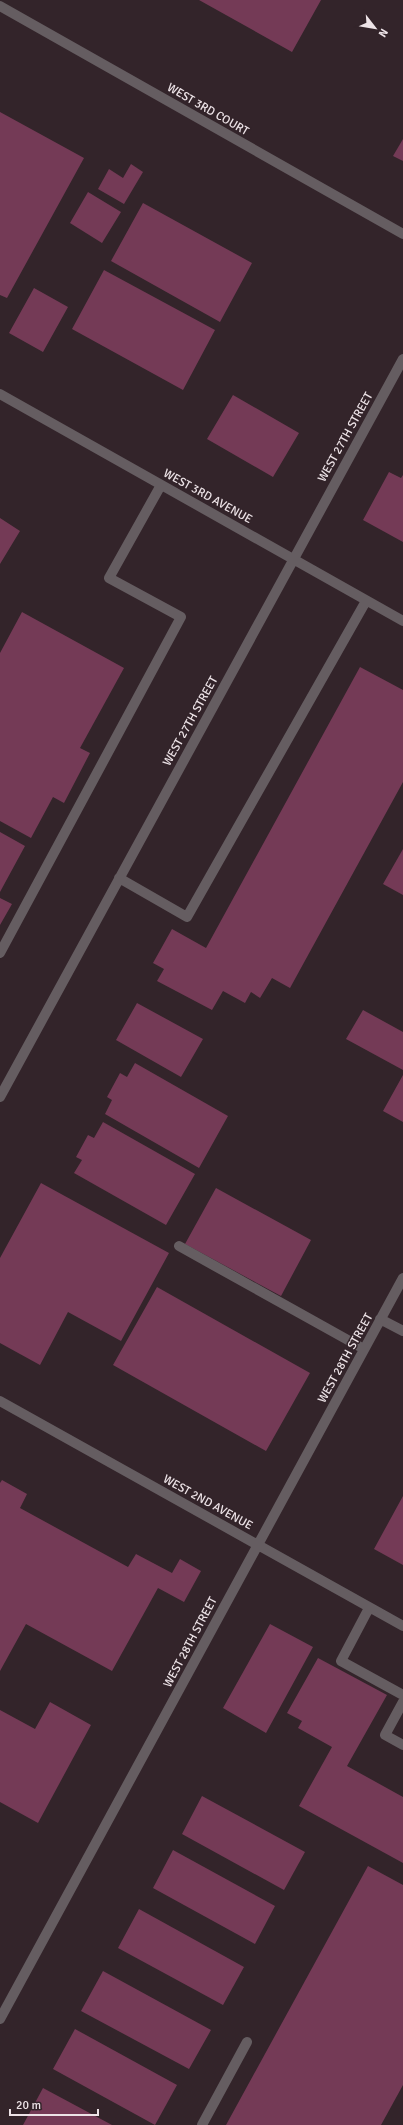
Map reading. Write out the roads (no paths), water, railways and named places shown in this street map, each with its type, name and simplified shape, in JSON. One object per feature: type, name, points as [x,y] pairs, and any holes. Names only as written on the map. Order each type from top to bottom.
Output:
[{"type":"street","name":"WEST 3RD COURT","points":[[0,6],[403,234]]},
{"type":"street","name":"WEST 27TH STREET","points":[[0,1096],[403,359]]},
{"type":"street","name":"WEST 3RD AVENUE","points":[[0,394],[403,621]]},
{"type":"street","points":[[0,953],[181,617],[109,578],[161,485]]},
{"type":"street","points":[[119,878],[187,917],[366,601]]},
{"type":"street","points":[[179,1246],[364,1349]]},
{"type":"street","name":"WEST 28TH STREET","points":[[0,2019],[403,1278]]},
{"type":"street","points":[[380,1319],[403,1331]]},
{"type":"street","name":"WEST 2ND AVENUE","points":[[0,1401],[403,1626]]},
{"type":"street","points":[[369,1608],[341,1661],[403,1695]]},
{"type":"street","points":[[403,1702],[385,1735],[403,1745]]},
{"type":"street","points":[[202,2125],[247,2042]]}]
